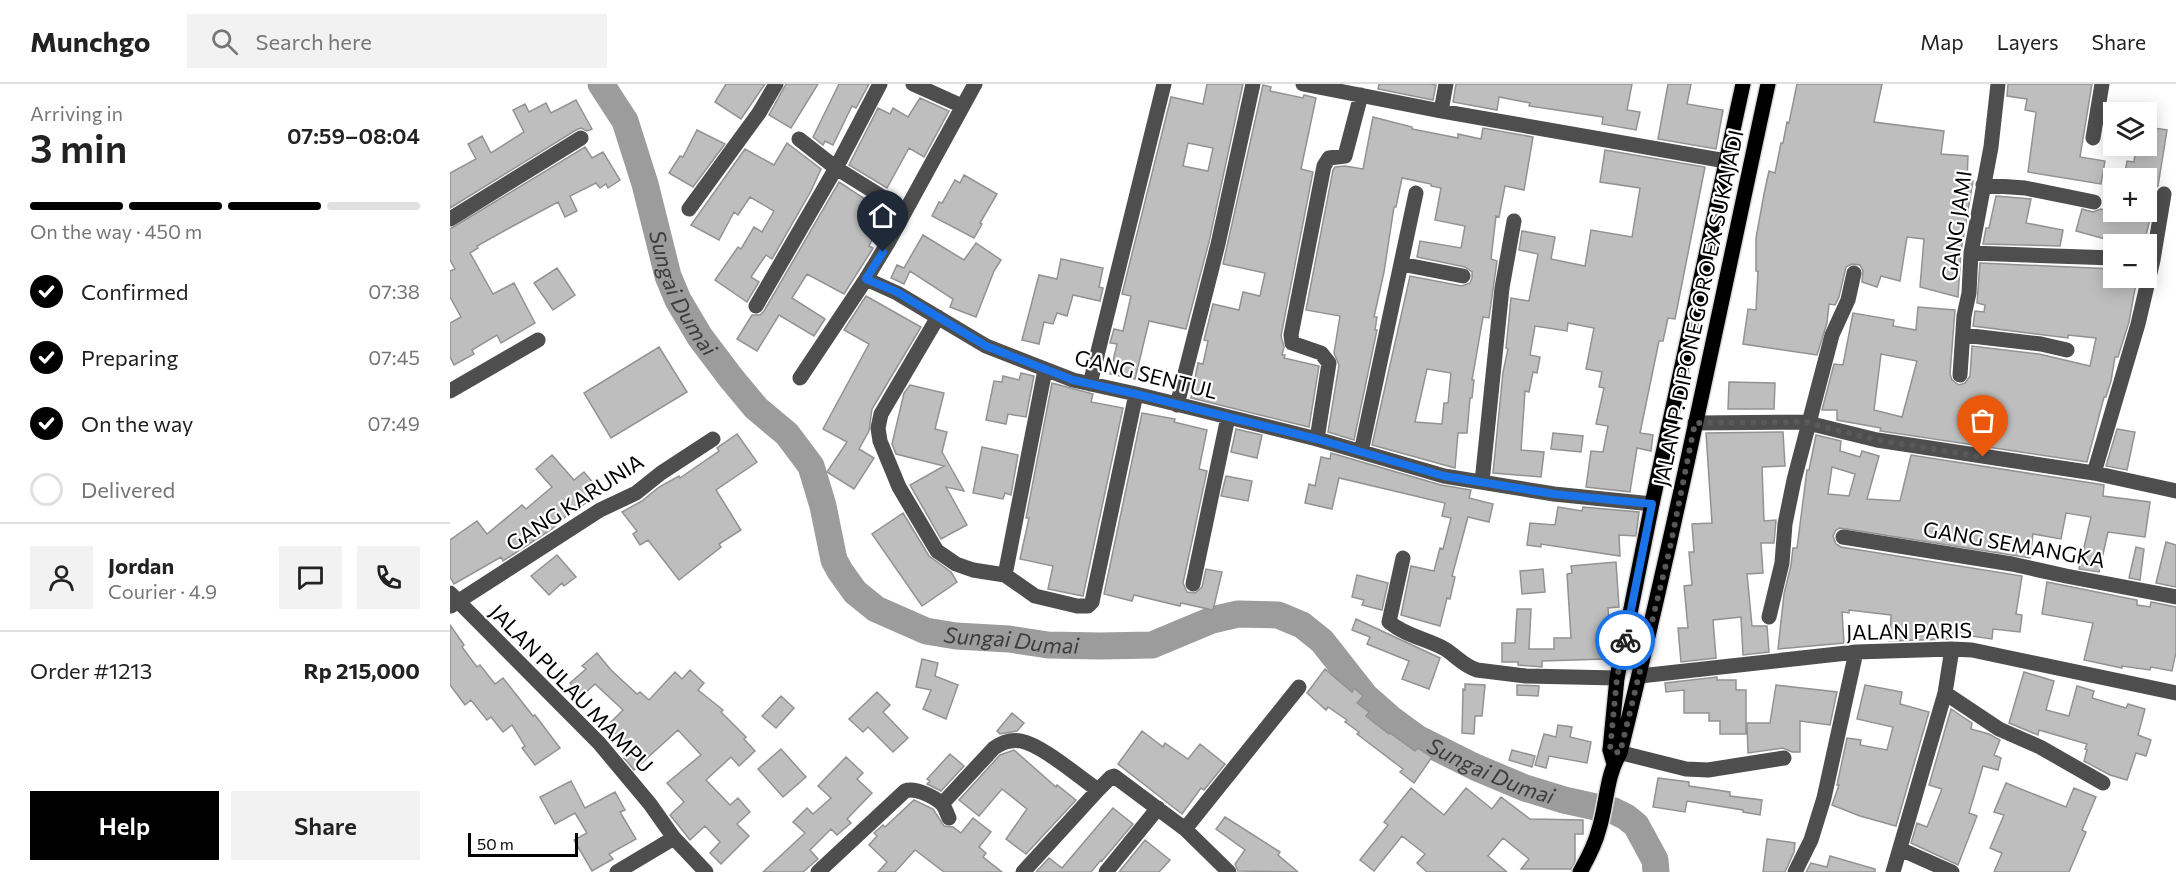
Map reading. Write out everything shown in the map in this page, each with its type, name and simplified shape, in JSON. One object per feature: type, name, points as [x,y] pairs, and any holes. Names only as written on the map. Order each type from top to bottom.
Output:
[{"type":"main road","points":[[1615,756],[1617,678],[1652,504],[1743,84]]},
{"type":"main road","name":"JALAN P. DIPONEGORO EX SUKAJADI","points":[[1580,872],[1592,850],[1599,829],[1615,756],[1640,676],[1670,548],[1768,84]]},
{"type":"main road","points":[[1670,422],[1695,423]]},
{"type":"street","points":[[689,209],[759,113],[776,84]]},
{"type":"street","points":[[756,306],[836,168],[880,84]]},
{"type":"street","points":[[913,84],[962,106]]},
{"type":"street","points":[[800,378],[866,279],[975,84]]},
{"type":"street","points":[[1090,384],[1164,84]]},
{"type":"street","points":[[1177,405],[1218,244],[1253,84]]},
{"type":"street","points":[[1303,84],[1726,162]]},
{"type":"street","points":[[1441,111],[1446,84]]},
{"type":"street","name":"GANG JAMI","points":[[1960,375],[1971,253],[1991,147],[1998,84]]},
{"type":"street","points":[[2093,138],[2102,84]]},
{"type":"street","points":[[1317,439],[1330,369],[1329,363],[1321,353],[1292,343],[1291,335],[1324,166],[1329,158],[1345,156],[1361,95]]},
{"type":"street","points":[[450,219],[581,138]]},
{"type":"street","points":[[799,139],[836,168],[905,211]]},
{"type":"street","points":[[1983,185],[2025,188],[2094,202]]},
{"type":"street","points":[[1361,452],[1416,193]]},
{"type":"street","points":[[2155,234],[2163,194]]},
{"type":"street","points":[[1482,482],[1502,288],[1514,221]]},
{"type":"street","points":[[1971,253],[2103,258]]},
{"type":"street","points":[[1401,264],[1463,276]]},
{"type":"street","points":[[1769,617],[1782,563],[1785,524],[1809,422],[1832,335],[1851,292],[1854,273]]},
{"type":"street","name":"GANG SENTUL","points":[[866,279],[897,292],[986,346],[1045,370],[1090,384],[1317,439],[1435,474],[1554,494],[1652,504]]},
{"type":"street","points":[[2094,473],[2138,324],[2145,288]]},
{"type":"street","points":[[938,317],[881,414],[878,428],[880,441],[899,487],[937,551],[956,564],[973,570],[1005,575],[1035,596],[1077,606],[1088,606],[1092,602],[1136,394]]},
{"type":"street","points":[[1963,335],[2042,344],[2067,350]]},
{"type":"street","points":[[450,392],[537,340]]},
{"type":"street","points":[[1005,575],[1045,370]]},
{"type":"street","points":[[1193,584],[1228,417]]},
{"type":"street","points":[[1695,423],[1809,422],[1877,440],[2094,473],[2176,491]]},
{"type":"street","name":"GANG KARUNIA","points":[[453,600],[600,510],[636,493],[661,473],[713,439]]},
{"type":"street","name":"GANG SEMANGKA","points":[[1843,537],[2012,564],[2176,597]]},
{"type":"street","points":[[1403,558],[1389,622],[1400,631],[1445,649],[1469,668],[1477,670],[1526,676],[1617,678]]},
{"type":"street","name":"JALAN PULAU MAMPU","points":[[453,600],[599,743],[650,804],[674,838],[706,872]]},
{"type":"street","points":[[1893,872],[1945,693],[1952,649]]},
{"type":"street","name":"JALAN PARIS","points":[[1640,676],[1856,652],[1952,649],[1972,650],[2176,693]]},
{"type":"street","points":[[1795,872],[1811,840],[1824,798],[1856,652]]},
{"type":"street","points":[[1185,829],[1299,687]]},
{"type":"street","points":[[1945,693],[1999,729],[2040,747],[2103,783]]},
{"type":"street","points":[[818,872],[905,790],[918,790],[946,811],[994,748],[1001,744],[1021,741],[1039,748],[1098,790]]},
{"type":"street","points":[[1615,756],[1697,770],[1784,758]]},
{"type":"street","points":[[1023,872],[1111,777],[1118,777],[1185,829],[1229,872]]},
{"type":"street","points":[[1106,872],[1158,808]]},
{"type":"street","points":[[617,872],[674,838]]},
{"type":"street","points":[[1900,849],[1952,872]]},
{"type":"building","points":[[726,84],[765,84],[741,119],[715,102]]},
{"type":"building","points":[[786,84],[818,84],[791,128],[769,115]]},
{"type":"building","points":[[839,84],[869,84],[856,108],[852,106],[833,145],[825,141],[823,145],[813,137]]},
{"type":"building","points":[[1207,84],[1243,84],[1209,242],[1186,329],[1149,321],[1135,379],[1110,374],[1117,344],[1110,343],[1114,329],[1123,331],[1131,296],[1122,294],[1171,97],[1203,104]],"holes":[[[1188,143],[1213,148],[1208,171],[1183,166]]]},
{"type":"building","points":[[1379,84],[1436,85],[1433,100],[1378,89]]},
{"type":"building","points":[[1456,84],[1632,84],[1627,110],[1640,112],[1636,130],[1602,124],[1603,117],[1529,106],[1530,103],[1499,97],[1497,110],[1453,102]]},
{"type":"building","points":[[1668,84],[1691,84],[1687,104],[1723,110],[1716,149],[1658,139]]},
{"type":"building","points":[[1797,84],[1882,84],[1874,122],[1944,131],[1941,154],[1968,156],[1967,181],[1973,181],[1961,251],[1958,297],[1920,287],[1924,239],[1907,237],[1900,281],[1881,276],[1877,287],[1862,282],[1863,271],[1860,265],[1852,264],[1846,267],[1839,297],[1835,305],[1829,304],[1827,323],[1817,355],[1743,344],[1748,309],[1756,310],[1758,271],[1756,271],[1756,238],[1764,194],[1769,171],[1775,173]]},
{"type":"building","points":[[2008,84],[2092,84],[2080,157],[2105,161],[2101,184],[2028,172],[2036,112],[2025,110],[2027,99],[2007,96]]},
{"type":"building","points":[[1263,85],[1271,87],[1270,91],[1303,98],[1304,95],[1316,98],[1301,169],[1313,172],[1281,336],[1284,358],[1319,366],[1309,427],[1191,398],[1198,363],[1203,364],[1208,341],[1204,340],[1213,304],[1239,310],[1243,292],[1260,296],[1265,273],[1223,264]]},
{"type":"building","points":[[920,98],[949,111],[924,157],[909,148],[887,188],[849,165],[878,108],[890,114],[893,108],[908,117]]},
{"type":"building","points":[[576,100],[592,129],[576,130],[450,208],[450,173],[476,159],[468,144],[482,136],[491,153],[524,132],[513,110],[525,104],[529,112],[546,103],[551,113]]},
{"type":"building","points":[[1373,117],[1412,127],[1412,129],[1458,138],[1458,134],[1481,139],[1483,128],[1533,137],[1524,190],[1505,186],[1499,217],[1496,216],[1491,259],[1497,261],[1489,318],[1483,317],[1472,380],[1474,380],[1467,433],[1458,433],[1455,468],[1372,445],[1410,276],[1462,286],[1470,283],[1472,278],[1472,272],[1465,267],[1417,257],[1420,241],[1461,248],[1465,226],[1435,220],[1441,188],[1431,186],[1431,184],[1402,178],[1396,207],[1394,207],[1374,317],[1377,317],[1375,330],[1377,330],[1354,440],[1328,432],[1339,365],[1334,353],[1340,316],[1306,310],[1333,170],[1335,167],[1345,166],[1363,169]],"holes":[[[1427,369],[1451,373],[1448,403],[1444,403],[1442,424],[1415,422]]]},
{"type":"building","points":[[2157,129],[2167,130],[2157,187],[2157,168],[2126,168],[2127,161],[2134,162],[2135,156],[2157,156]]},
{"type":"building","points":[[697,130],[725,144],[693,187],[669,173],[680,156],[683,157]]},
{"type":"building","points":[[787,143],[821,169],[772,259],[766,255],[751,277],[759,282],[747,302],[715,280],[738,247],[741,249],[754,227],[762,232],[774,211],[750,197],[738,215],[734,212],[719,240],[691,225],[745,149],[774,165]]},
{"type":"building","points":[[585,147],[592,158],[603,152],[620,180],[608,188],[606,184],[600,188],[596,183],[570,196],[577,211],[565,217],[558,202],[477,246],[478,248],[470,253],[493,294],[514,283],[535,323],[501,343],[497,335],[472,350],[474,354],[454,365],[450,357],[450,323],[461,317],[450,297],[450,271],[455,269],[450,260],[450,229]]},
{"type":"building","points":[[1605,150],[1705,167],[1675,319],[1668,318],[1663,341],[1659,341],[1640,433],[1653,435],[1651,451],[1637,448],[1630,492],[1586,487],[1591,451],[1603,452],[1608,426],[1596,424],[1604,388],[1599,387],[1602,372],[1586,369],[1594,328],[1568,323],[1567,331],[1535,326],[1530,355],[1540,357],[1537,373],[1533,372],[1529,392],[1525,391],[1521,450],[1544,452],[1541,477],[1493,473],[1503,372],[1508,349],[1506,348],[1511,298],[1529,301],[1538,254],[1519,250],[1522,231],[1555,237],[1551,259],[1585,266],[1591,230],[1632,237],[1640,188],[1600,182]]},
{"type":"building","points":[[964,175],[997,194],[974,238],[932,216],[955,180],[960,183]]},
{"type":"building","points":[[839,182],[886,213],[869,246],[873,248],[844,294],[807,274],[792,298],[825,319],[814,336],[779,315],[757,351],[737,339],[752,315],[760,315],[764,311]]},
{"type":"building","points":[[1996,196],[2031,199],[2026,223],[2063,230],[2060,246],[1983,244]]},
{"type":"building","points":[[2082,209],[2093,212],[2103,210],[2103,222],[2149,222],[2146,234],[2103,234],[2103,238],[2076,231]]},
{"type":"building","points":[[923,235],[964,260],[976,243],[1001,260],[994,271],[976,317],[950,307],[953,299],[910,271],[904,284],[891,278],[897,265],[904,268]]},
{"type":"building","points":[[1061,259],[1103,268],[1099,287],[1103,288],[1100,301],[1073,295],[1067,316],[1057,313],[1053,324],[1044,322],[1039,344],[1022,340],[1039,275],[1057,279]]},
{"type":"building","points":[[1980,263],[2103,269],[2103,288],[2135,288],[2129,322],[2118,357],[2115,357],[2111,381],[2106,397],[2104,397],[2087,462],[1880,431],[1881,428],[1837,420],[1837,410],[1822,410],[1834,364],[1843,365],[1853,313],[1894,320],[1893,326],[1916,330],[1918,307],[1955,310],[1950,374],[1952,380],[1959,385],[1965,383],[1970,376],[1972,346],[2039,354],[2090,366],[2096,338],[2068,335],[2068,338],[1973,326],[1975,311],[1984,312],[1985,305],[1977,303]],"holes":[[[1881,354],[1917,361],[1902,417],[1874,410]]]},
{"type":"building","points":[[557,268],[575,295],[553,310],[534,283]]},
{"type":"building","points":[[866,296],[921,327],[872,409],[869,431],[859,449],[874,458],[854,489],[827,472],[847,442],[823,429],[869,344],[844,330]]},
{"type":"building","points":[[659,347],[687,392],[611,438],[584,393]]},
{"type":"building","points":[[1021,373],[1034,376],[1026,417],[1008,414],[1006,424],[986,420],[994,381],[1002,382],[1003,376],[1019,380]]},
{"type":"building","points":[[1729,382],[1775,383],[1774,409],[1728,409]]},
{"type":"building","points":[[1052,383],[1093,394],[1091,402],[1123,408],[1083,596],[1048,589],[1053,566],[1020,559]]},
{"type":"building","points":[[910,385],[944,393],[935,429],[947,432],[942,452],[964,491],[946,487],[967,525],[941,539],[910,485],[944,466],[896,454],[892,444],[904,393]]},
{"type":"building","points":[[1142,413],[1175,419],[1174,422],[1207,430],[1199,469],[1207,471],[1183,583],[1187,592],[1195,593],[1202,587],[1206,569],[1222,572],[1213,610],[1181,603],[1180,606],[1134,595],[1132,601],[1104,594]]},
{"type":"building","points":[[1236,429],[1262,435],[1257,458],[1231,452]]},
{"type":"building","points":[[2117,429],[2135,432],[2127,470],[2106,466]]},
{"type":"building","points":[[1783,432],[1785,466],[1762,467],[1764,521],[1776,520],[1774,543],[1761,543],[1763,573],[1747,574],[1752,626],[1767,626],[1769,652],[1743,655],[1741,617],[1713,620],[1716,658],[1681,662],[1678,628],[1688,628],[1684,586],[1692,585],[1689,552],[1694,552],[1692,524],[1712,523],[1706,433]]},
{"type":"building","points":[[1553,433],[1583,436],[1581,452],[1551,449]]},
{"type":"building","points":[[737,434],[757,462],[716,490],[741,530],[719,544],[721,547],[679,580],[648,540],[640,545],[633,534],[637,531],[622,512],[642,501],[659,487],[679,476],[680,478],[719,451],[717,448]]},
{"type":"building","points":[[1816,435],[1841,441],[1840,451],[1860,457],[1862,451],[1879,456],[1867,499],[1900,501],[1911,455],[2104,485],[2103,496],[2150,502],[2145,537],[2108,532],[2099,572],[2079,569],[2091,517],[2066,513],[2061,539],[2033,534],[2030,558],[1840,528],[1833,536],[1836,544],[1841,547],[2022,576],[2016,614],[2022,615],[2020,632],[1993,629],[1992,639],[1950,633],[1949,639],[1890,641],[1891,615],[1849,610],[1849,613],[1842,612],[1844,643],[1778,649],[1784,594],[1793,548],[1797,548],[1807,470],[1809,470]],"holes":[[[1832,467],[1855,474],[1849,496],[1828,494]]]},
{"type":"building","points":[[982,447],[1018,455],[1011,495],[1005,493],[1003,499],[973,493]]},
{"type":"building","points":[[1331,453],[1441,485],[1471,490],[1469,498],[1493,504],[1489,522],[1468,517],[1452,576],[1455,577],[1450,599],[1447,598],[1440,626],[1401,615],[1411,566],[1434,571],[1440,548],[1443,549],[1451,518],[1442,516],[1445,503],[1339,478],[1332,509],[1305,503],[1309,484],[1315,486],[1321,457],[1330,459]]},
{"type":"building","points":[[552,455],[574,480],[584,472],[600,491],[577,510],[575,508],[552,529],[503,561],[501,557],[454,584],[450,577],[450,540],[477,521],[487,534],[522,505],[526,509],[552,487],[536,469]]},
{"type":"building","points":[[1226,476],[1252,481],[1248,501],[1221,496]]},
{"type":"building","points":[[1558,507],[1582,511],[1583,507],[1639,512],[1636,536],[1619,535],[1620,556],[1541,544],[1541,547],[1527,545],[1530,523],[1555,525]]},
{"type":"building","points":[[903,513],[929,556],[951,572],[957,582],[922,606],[872,534]]},
{"type":"building","points":[[2166,542],[2176,545],[2176,587],[2156,583]]},
{"type":"building","points":[[2136,547],[2144,549],[2140,580],[2129,578]]},
{"type":"building","points":[[557,555],[576,577],[564,586],[562,583],[549,595],[531,576]]},
{"type":"building","points":[[1616,562],[1619,607],[1608,608],[1610,632],[1605,632],[1606,659],[1542,661],[1542,667],[1518,665],[1518,662],[1502,662],[1502,643],[1515,643],[1517,609],[1531,609],[1529,649],[1554,649],[1554,638],[1571,638],[1567,574],[1572,573],[1571,566]]},
{"type":"building","points":[[1543,569],[1545,592],[1522,594],[1520,571]]},
{"type":"building","points":[[1357,575],[1388,583],[1382,610],[1362,605],[1364,600],[1352,597]]},
{"type":"building","points":[[2047,582],[2137,600],[2137,605],[2150,607],[2151,602],[2176,607],[2176,652],[2172,671],[2151,667],[2150,670],[2122,666],[2122,668],[2084,660],[2093,623],[2042,614]]},
{"type":"building","points":[[1356,619],[1440,658],[1429,689],[1402,679],[1409,661],[1367,644],[1370,637],[1352,630]]},
{"type":"building","points":[[450,625],[464,645],[462,647],[477,667],[480,665],[495,684],[503,678],[560,748],[535,765],[522,748],[525,746],[512,725],[503,732],[491,717],[487,720],[471,700],[465,705],[450,685]]},
{"type":"building","points":[[597,653],[611,670],[637,694],[640,692],[649,700],[675,672],[682,679],[690,670],[704,683],[698,690],[723,710],[721,712],[746,737],[744,739],[755,751],[739,766],[731,757],[706,780],[730,805],[738,798],[750,812],[737,824],[749,836],[721,864],[710,853],[720,842],[705,826],[690,840],[670,815],[684,802],[667,783],[701,755],[678,730],[634,770],[624,758],[633,750],[607,726],[623,710],[595,684],[582,696],[570,683],[586,669],[582,666]]},
{"type":"building","points":[[922,659],[938,663],[935,676],[958,685],[946,719],[923,709],[931,690],[916,687]]},
{"type":"building","points":[[1325,669],[1352,692],[1354,688],[1363,696],[1357,703],[1369,712],[1366,716],[1415,751],[1418,748],[1432,757],[1414,783],[1400,772],[1403,769],[1357,734],[1359,732],[1345,722],[1347,720],[1328,707],[1326,710],[1307,693]]},
{"type":"building","points":[[2024,672],[2054,681],[2046,710],[2069,716],[2077,686],[2094,691],[2092,698],[2126,708],[2128,704],[2145,709],[2138,735],[2151,740],[2146,756],[2136,753],[2127,780],[2110,775],[2084,761],[2087,744],[2039,730],[2038,735],[2009,723]]},
{"type":"building","points":[[1717,677],[1717,680],[1736,680],[1736,690],[1746,690],[1746,734],[1720,734],[1720,721],[1709,721],[1709,713],[1684,713],[1684,690],[1666,692],[1665,683]]},
{"type":"building","points":[[1465,684],[1485,685],[1482,716],[1475,716],[1474,734],[1462,733]]},
{"type":"building","points":[[1517,685],[1539,686],[1538,696],[1517,695]]},
{"type":"building","points":[[1776,685],[1837,692],[1830,725],[1800,721],[1800,752],[1792,752],[1783,748],[1748,753],[1747,723],[1770,723]]},
{"type":"building","points":[[1865,685],[1902,692],[1900,704],[1929,712],[1896,826],[1832,805],[1839,785],[1837,785],[1847,738],[1861,740],[1860,745],[1887,750],[1893,727],[1857,719]]},
{"type":"building","points":[[877,692],[890,705],[883,712],[908,738],[893,752],[868,727],[863,732],[849,719]]},
{"type":"building","points":[[781,696],[794,708],[776,728],[762,716]]},
{"type":"building","points":[[1951,709],[1972,723],[1971,729],[2000,740],[1994,755],[2001,758],[1998,770],[1983,766],[1969,813],[1977,816],[1958,865],[1911,843],[1917,823],[1927,827],[1942,789],[1929,785]]},
{"type":"building","points":[[1012,713],[1024,723],[1017,731],[1000,734],[997,731]]},
{"type":"building","points":[[1558,725],[1572,727],[1570,737],[1591,742],[1587,763],[1549,756],[1546,768],[1535,765],[1544,734],[1556,737]]},
{"type":"building","points":[[1142,731],[1163,747],[1165,743],[1188,759],[1200,744],[1225,764],[1204,790],[1201,788],[1182,814],[1118,764]]},
{"type":"building","points":[[781,749],[806,777],[783,797],[758,769]]},
{"type":"building","points":[[1014,750],[1056,787],[1057,785],[1076,800],[1026,854],[1006,839],[1027,809],[1002,789],[979,816],[959,800],[1000,755]]},
{"type":"building","points":[[1512,750],[1535,756],[1532,767],[1509,760]]},
{"type":"building","points":[[950,754],[964,766],[941,791],[927,784],[930,781],[927,779]]},
{"type":"building","points":[[846,757],[863,773],[857,779],[872,793],[847,819],[851,823],[837,835],[831,829],[810,850],[818,859],[803,872],[763,872],[805,833],[793,822],[807,808],[813,814],[831,798],[818,786]]},
{"type":"building","points":[[1658,778],[1689,782],[1689,786],[1730,792],[1730,796],[1762,800],[1760,815],[1687,801],[1685,812],[1653,807]]},
{"type":"building","points":[[571,781],[585,808],[615,792],[625,810],[620,812],[636,839],[609,854],[613,859],[592,871],[574,840],[587,833],[575,813],[555,824],[540,797]]},
{"type":"building","points":[[2006,783],[2066,807],[2074,788],[2096,797],[2082,830],[2086,832],[2069,872],[1994,872],[2002,853],[1990,848],[2004,815],[1994,812]]},
{"type":"building","points":[[1411,788],[1444,815],[1466,788],[1492,809],[1501,797],[1530,819],[1583,820],[1583,834],[1575,834],[1575,862],[1571,869],[1521,869],[1529,859],[1503,838],[1488,856],[1507,872],[1427,872],[1417,863],[1425,854],[1402,836],[1374,871],[1360,860],[1388,825],[1384,822]]},
{"type":"building","points":[[914,800],[933,809],[944,826],[953,827],[961,833],[973,818],[991,832],[979,847],[986,853],[983,857],[1002,872],[944,872],[915,850],[895,872],[878,872],[887,862],[869,845],[877,836],[874,833],[883,825],[885,827]]},
{"type":"building","points":[[1113,808],[1133,824],[1091,872],[1036,872],[1049,858],[1062,868]]},
{"type":"building","points":[[1225,817],[1280,852],[1278,855],[1298,872],[1238,871],[1235,864],[1245,850],[1216,829]]},
{"type":"building","points":[[1767,839],[1795,843],[1794,852],[1785,872],[1763,872]]},
{"type":"building","points":[[1145,840],[1170,860],[1159,872],[1119,872]]},
{"type":"building","points":[[1830,856],[1875,869],[1875,872],[1806,872],[1811,863],[1827,867]]},
{"type":"waterway","name":"Sungai Dumai","points":[[601,84],[625,121],[645,184],[668,276],[678,300],[700,337],[731,378],[756,408],[787,434],[811,466],[823,506],[834,560],[855,592],[876,609],[926,631],[956,636],[1009,639],[1048,645],[1100,646],[1152,645],[1212,620],[1238,614],[1278,615],[1302,625],[1322,641],[1366,697],[1417,738],[1475,767],[1525,788],[1564,800],[1614,811],[1626,817],[1636,825],[1655,860],[1656,872]]},
{"type":"way so far","points":[[1625,640],[1617,678],[1610,750],[1620,753],[1670,548],[1695,423],[1809,422],[1877,440],[1983,457]]},
{"type":"route","points":[[883,252],[866,279],[897,292],[986,346],[1073,380],[1317,439],[1406,467],[1444,476],[1554,494],[1652,504],[1625,640]]}]
